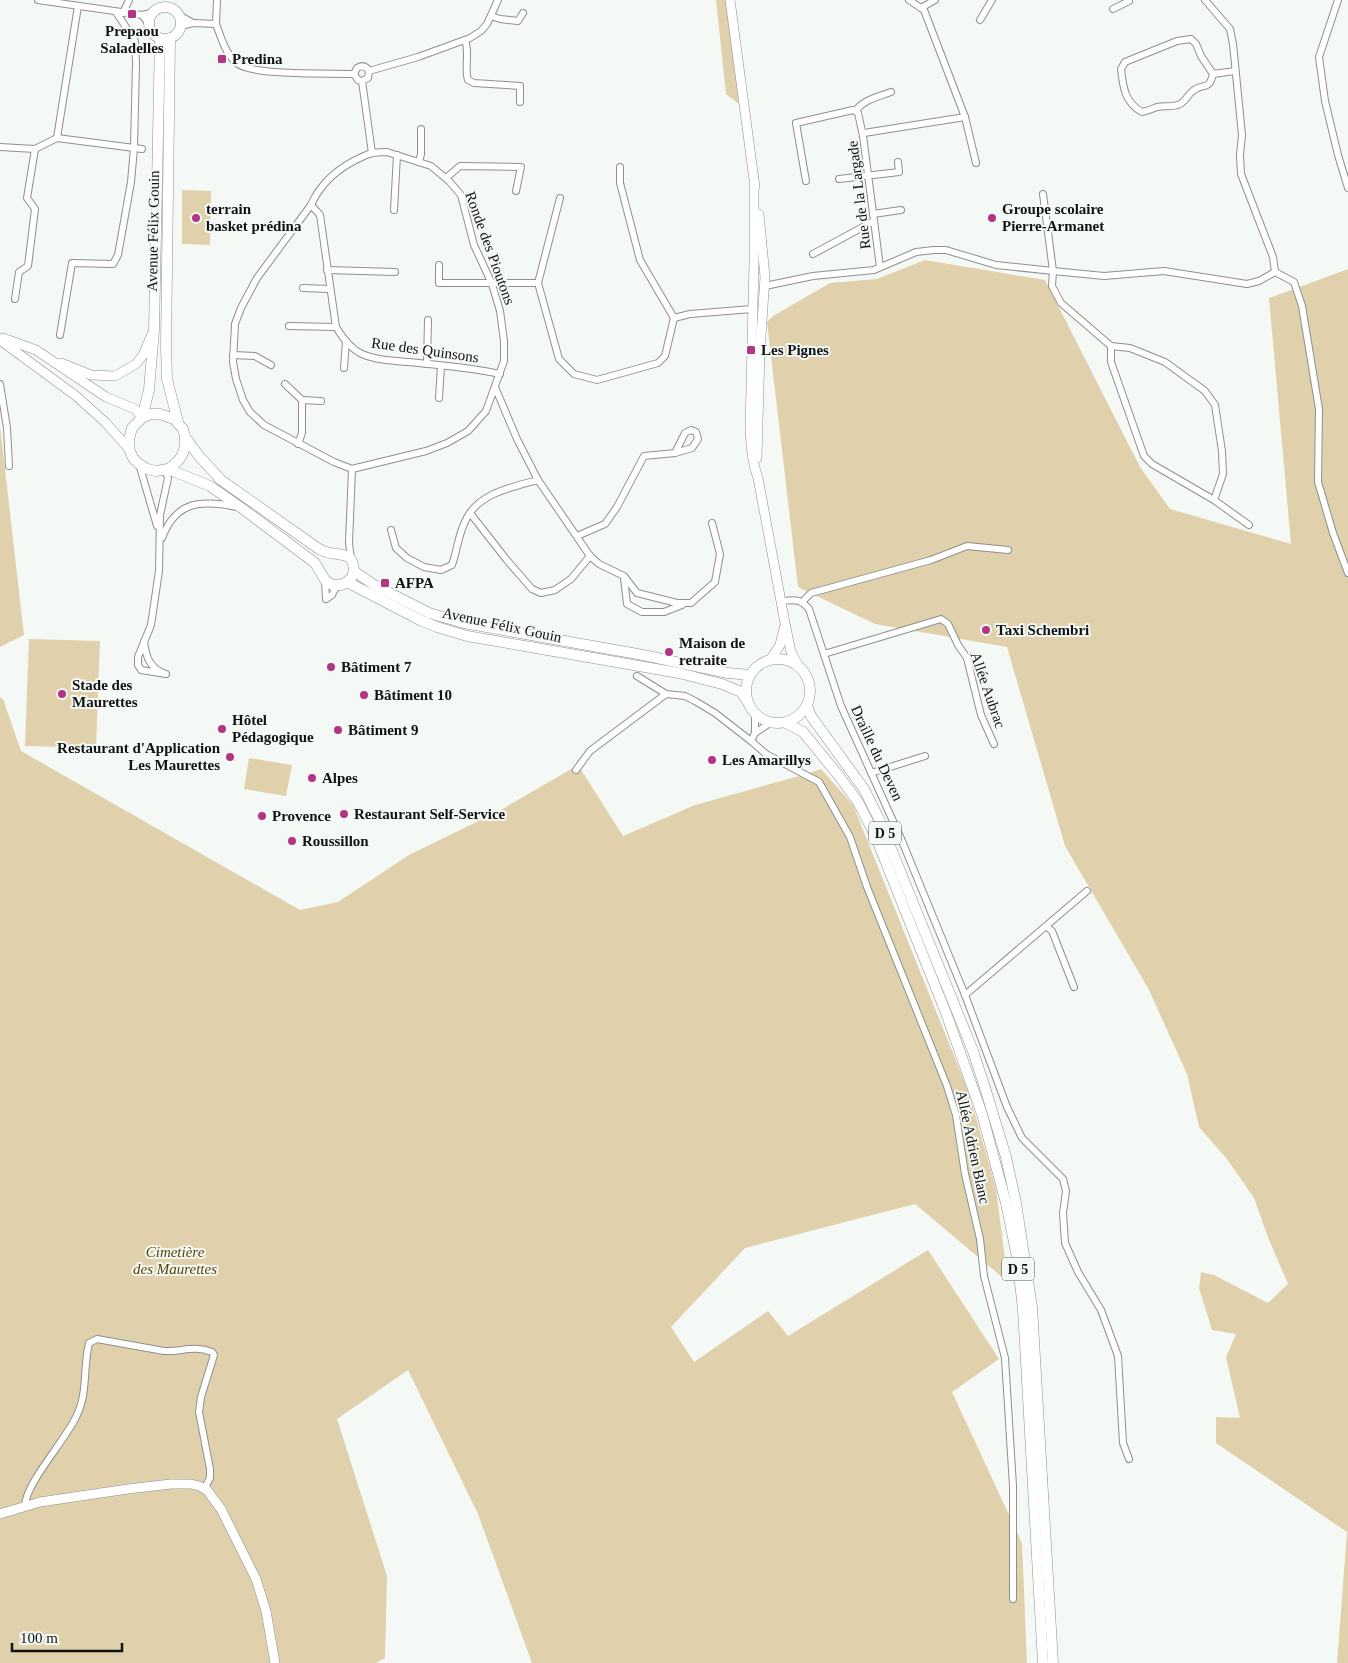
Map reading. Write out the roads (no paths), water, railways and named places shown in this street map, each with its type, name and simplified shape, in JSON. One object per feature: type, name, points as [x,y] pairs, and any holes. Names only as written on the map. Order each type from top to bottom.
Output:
[{"type":"main road","points":[[730,0],[760,221],[765,282],[758,412],[758,478]]},
{"type":"main road","points":[[158,9],[179,15],[181,26],[175,35],[165,38],[152,33],[158,9]]},
{"type":"main road","name":"Avenue Félix Gouin","points":[[129,449],[130,433],[136,422],[142,418],[149,390],[154,330],[165,38]]},
{"type":"main road","name":"Avenue Félix Gouin","points":[[165,38],[167,379],[178,422],[185,437],[199,456],[221,480],[319,549],[351,560]]},
{"type":"main road","points":[[754,183],[754,276],[750,429],[754,467],[758,478],[791,652],[810,684],[810,699],[798,717],[786,723],[770,723],[755,714],[747,701],[746,688],[750,675],[759,665],[770,660],[785,660],[798,666]]},
{"type":"main road","points":[[754,276],[761,273],[765,282]]},
{"type":"main road","points":[[752,310],[758,314],[763,310]]},
{"type":"main road","points":[[51,360],[91,374],[115,376],[136,364],[143,355],[154,330]]},
{"type":"main road","points":[[0,339],[36,350],[106,397],[135,409],[142,418],[151,414],[160,414],[169,416],[178,422]]},
{"type":"main road","points":[[0,339],[76,396],[105,422],[129,449],[133,458],[147,469],[156,471],[167,469],[175,464],[185,451],[185,437]]},
{"type":"main road","points":[[167,469],[210,486],[243,509],[315,564],[332,585],[337,586],[351,578],[354,571],[351,560]]},
{"type":"main road","points":[[323,576],[323,562],[336,554]]},
{"type":"main road","name":"Avenue Félix Gouin","points":[[354,571],[374,585],[429,613],[464,623],[643,655],[728,673],[750,675]]},
{"type":"main road","name":"Avenue Félix Gouin","points":[[347,582],[438,628],[466,636],[679,673],[722,684],[742,692],[747,701]]},
{"type":"main road","points":[[770,660],[780,645],[785,623]]},
{"type":"main road","name":"D 5","points":[[807,706],[811,716],[864,790],[879,819],[972,1052],[1006,1157],[1025,1254],[1032,1307],[1053,1663]]},
{"type":"main road","name":"D 5","points":[[786,723],[803,732],[839,776],[858,802],[875,835],[968,1073],[996,1162],[1017,1257],[1023,1308],[1043,1663]]},
{"type":"main road","points":[[0,1514],[25,1505],[128,1488],[191,1484],[204,1489],[214,1498],[256,1579],[266,1611],[275,1663]]},
{"type":"street","points":[[38,0],[120,12],[158,9]]},
{"type":"street","points":[[120,12],[129,0]]},
{"type":"street","points":[[218,0],[216,24],[229,54],[238,64],[254,70],[269,72],[354,74]]},
{"type":"street","points":[[369,71],[418,57],[465,40],[481,31],[491,16],[498,0]]},
{"type":"street","points":[[909,0],[924,10],[965,118],[976,163]]},
{"type":"street","points":[[921,8],[935,0]]},
{"type":"street","points":[[980,20],[992,0]]},
{"type":"street","points":[[1113,9],[1129,0]]},
{"type":"street","points":[[1205,0],[1230,29],[1242,135],[1241,174],[1273,257],[1275,272]]},
{"type":"street","points":[[1338,0],[1319,57],[1326,101],[1338,155],[1348,188]]},
{"type":"street","points":[[57,138],[78,6]]},
{"type":"street","points":[[60,335],[72,264],[114,264],[118,255],[131,182],[134,148],[135,41],[120,12]]},
{"type":"street","points":[[491,16],[518,21],[523,13]]},
{"type":"street","points":[[179,15],[193,23]]},
{"type":"street","points":[[181,26],[193,23],[216,24]]},
{"type":"street","points":[[1191,38],[1212,74],[1211,82],[1194,90],[1179,105],[1157,107],[1142,112],[1134,108],[1127,99],[1122,84],[1121,69],[1126,62],[1176,41],[1191,38]]},
{"type":"street","points":[[465,40],[468,47],[466,74],[468,80],[474,83],[520,86],[520,102]]},
{"type":"street","points":[[354,74],[357,68],[361,66],[369,71]]},
{"type":"street","points":[[362,81],[368,78],[369,71]]},
{"type":"street","points":[[1212,74],[1235,71]]},
{"type":"street","points":[[354,74],[358,80],[362,81]]},
{"type":"street","points":[[351,560],[349,543],[352,469],[298,444],[264,425],[250,412],[243,400],[236,379],[233,355],[235,324],[241,308],[257,278],[311,205],[316,192],[326,180],[364,155],[372,153],[362,81]]},
{"type":"street","points":[[806,181],[796,123],[856,110],[860,104],[869,99],[891,92]]},
{"type":"street","points":[[856,110],[863,136]]},
{"type":"street","name":"Rue de la Largade","points":[[880,267],[864,133],[965,118]]},
{"type":"street","points":[[418,162],[421,154],[421,129]]},
{"type":"street","points":[[0,147],[35,148],[57,138],[142,148]]},
{"type":"street","points":[[14,299],[19,272],[28,266],[35,208],[27,198],[35,148]]},
{"type":"street","name":"Ronde des Pioutons","points":[[352,469],[426,451],[447,443],[468,431],[486,411],[504,361],[504,341],[500,311],[492,284],[474,244],[461,195],[446,178],[431,166],[387,152],[372,153]]},
{"type":"street","points":[[394,210],[398,155]]},
{"type":"street","points":[[839,179],[899,172],[898,162]]},
{"type":"street","points":[[446,178],[460,166],[521,167],[516,191]]},
{"type":"street","points":[[560,198],[538,284],[559,359],[574,374],[597,380],[658,364],[665,356],[674,318],[640,260],[620,183],[620,167]]},
{"type":"street","points":[[1042,194],[1053,271],[1052,286],[1061,303],[1111,346],[1130,348],[1165,362],[1205,390],[1215,405],[1222,451],[1223,474],[1214,500]]},
{"type":"street","name":"Rue des Quinsons","points":[[311,205],[320,215],[329,289],[336,327],[346,341],[362,354],[384,360],[480,370],[500,374]]},
{"type":"street","points":[[813,254],[874,217],[901,210]]},
{"type":"street","points":[[765,282],[874,270],[916,252],[946,250],[996,265],[1104,276],[1164,271],[1247,284],[1259,281],[1275,272]]},
{"type":"street","points":[[439,265],[439,283],[538,284]]},
{"type":"street","points":[[327,270],[395,272]]},
{"type":"street","points":[[1275,272],[1294,282],[1302,306],[1319,409],[1318,482],[1333,533],[1348,573]]},
{"type":"street","points":[[303,288],[329,289]]},
{"type":"street","points":[[674,318],[690,314],[752,310]]},
{"type":"street","points":[[427,364],[428,320]]},
{"type":"street","points":[[289,326],[336,327]]},
{"type":"street","points":[[344,368],[346,341]]},
{"type":"street","points":[[1111,346],[1111,362],[1144,456],[1152,464],[1214,500],[1249,525]]},
{"type":"street","points":[[233,355],[254,356],[271,365]]},
{"type":"street","points":[[439,398],[441,366]]},
{"type":"street","points":[[0,384],[7,428],[10,466]]},
{"type":"street","points":[[285,384],[302,400],[321,401]]},
{"type":"street","points":[[495,387],[517,439],[538,480],[590,556],[599,564],[624,576],[637,593],[687,604]]},
{"type":"street","points":[[298,444],[302,434],[302,400]]},
{"type":"street","points":[[577,536],[605,524],[644,456],[674,453]]},
{"type":"street","points":[[139,464],[157,522],[160,542]]},
{"type":"street","points":[[144,642],[147,659],[151,666],[166,674],[141,670],[138,665],[138,657],[144,642],[151,625],[159,571],[160,516],[168,478],[167,469]]},
{"type":"street","points":[[391,530],[396,548],[407,558],[424,567],[441,570],[452,565],[464,521],[470,512],[484,499],[505,488],[538,480]]},
{"type":"street","points":[[160,542],[165,530],[176,514],[196,504],[209,502],[243,509]]},
{"type":"street","points":[[470,512],[532,589],[541,593],[556,590],[571,579],[590,556]]},
{"type":"street","points":[[624,576],[627,604],[642,612],[664,612],[691,603],[715,582],[720,554],[712,523]]},
{"type":"street","points":[[336,554],[349,543]]},
{"type":"street","points":[[781,601],[803,601],[811,593],[931,560],[967,546],[1008,550]]},
{"type":"street","points":[[323,576],[326,599],[337,586]]},
{"type":"street","name":"Draille du Deven","points":[[803,601],[809,609],[841,706],[902,841],[965,995],[1007,1107],[1022,1138],[1063,1179],[1066,1191],[1063,1220],[1065,1244],[1078,1272],[1101,1310],[1118,1356],[1123,1443],[1129,1459]]},
{"type":"street","name":"Allée Aubrac","points":[[824,654],[941,619],[948,624],[958,645],[967,658],[981,715],[994,744]]},
{"type":"street","points":[[576,770],[590,751],[666,694],[637,676]]},
{"type":"street","name":"Allée Adrien Blanc","points":[[666,694],[685,696],[695,701],[715,713],[766,754],[819,782],[850,836],[867,887],[925,1028],[953,1105],[964,1174],[980,1239],[984,1276],[1005,1358],[1013,1486],[1013,1599]]},
{"type":"street","points":[[751,741],[755,732],[755,714]]},
{"type":"street","points":[[755,732],[770,723]]},
{"type":"street","points":[[871,773],[925,756]]},
{"type":"street","points":[[965,995],[1087,891]]},
{"type":"street","points":[[1047,926],[1052,931],[1074,986]]},
{"type":"street","points":[[25,1505],[31,1488],[76,1417],[83,1402],[86,1355],[89,1343],[98,1339],[164,1351],[174,1352],[186,1348],[212,1352],[214,1355],[201,1397],[199,1412],[210,1469],[210,1478],[204,1489]]},
{"type":"place","name":"Prepaou Saladelles","points":[[132,14]]},
{"type":"place","name":"Predina","points":[[222,59]]},
{"type":"place","name":"terrain basket prédina","points":[[196,218]]},
{"type":"place","name":"Groupe scolaire Pierre-Armanet","points":[[992,218]]},
{"type":"place","name":"Les Pignes","points":[[751,350]]},
{"type":"place","name":"AFPA","points":[[385,583]]},
{"type":"place","name":"Taxi Schembri","points":[[986,630]]},
{"type":"place","name":"Maison de retraite","points":[[669,652]]},
{"type":"place","name":"Bâtiment 7","points":[[331,667]]},
{"type":"place","name":"Stade des Maurettes","points":[[62,694]]},
{"type":"place","name":"Bâtiment 10","points":[[364,695]]},
{"type":"place","name":"Hôtel Pédagogique","points":[[222,729]]},
{"type":"place","name":"Bâtiment 9","points":[[338,730]]},
{"type":"place","name":"Restaurant d'Application Les Maurettes","points":[[230,757]]},
{"type":"place","name":"Les Amarillys","points":[[712,760]]},
{"type":"place","name":"Alpes","points":[[312,778]]},
{"type":"place","name":"Restaurant Self-Service","points":[[344,814]]},
{"type":"place","name":"Provence","points":[[262,816]]},
{"type":"place","name":"Roussillon","points":[[292,841]]},
{"type":"park label","name":"Cimetière des Maurettes","points":[[175,1260]]}]
